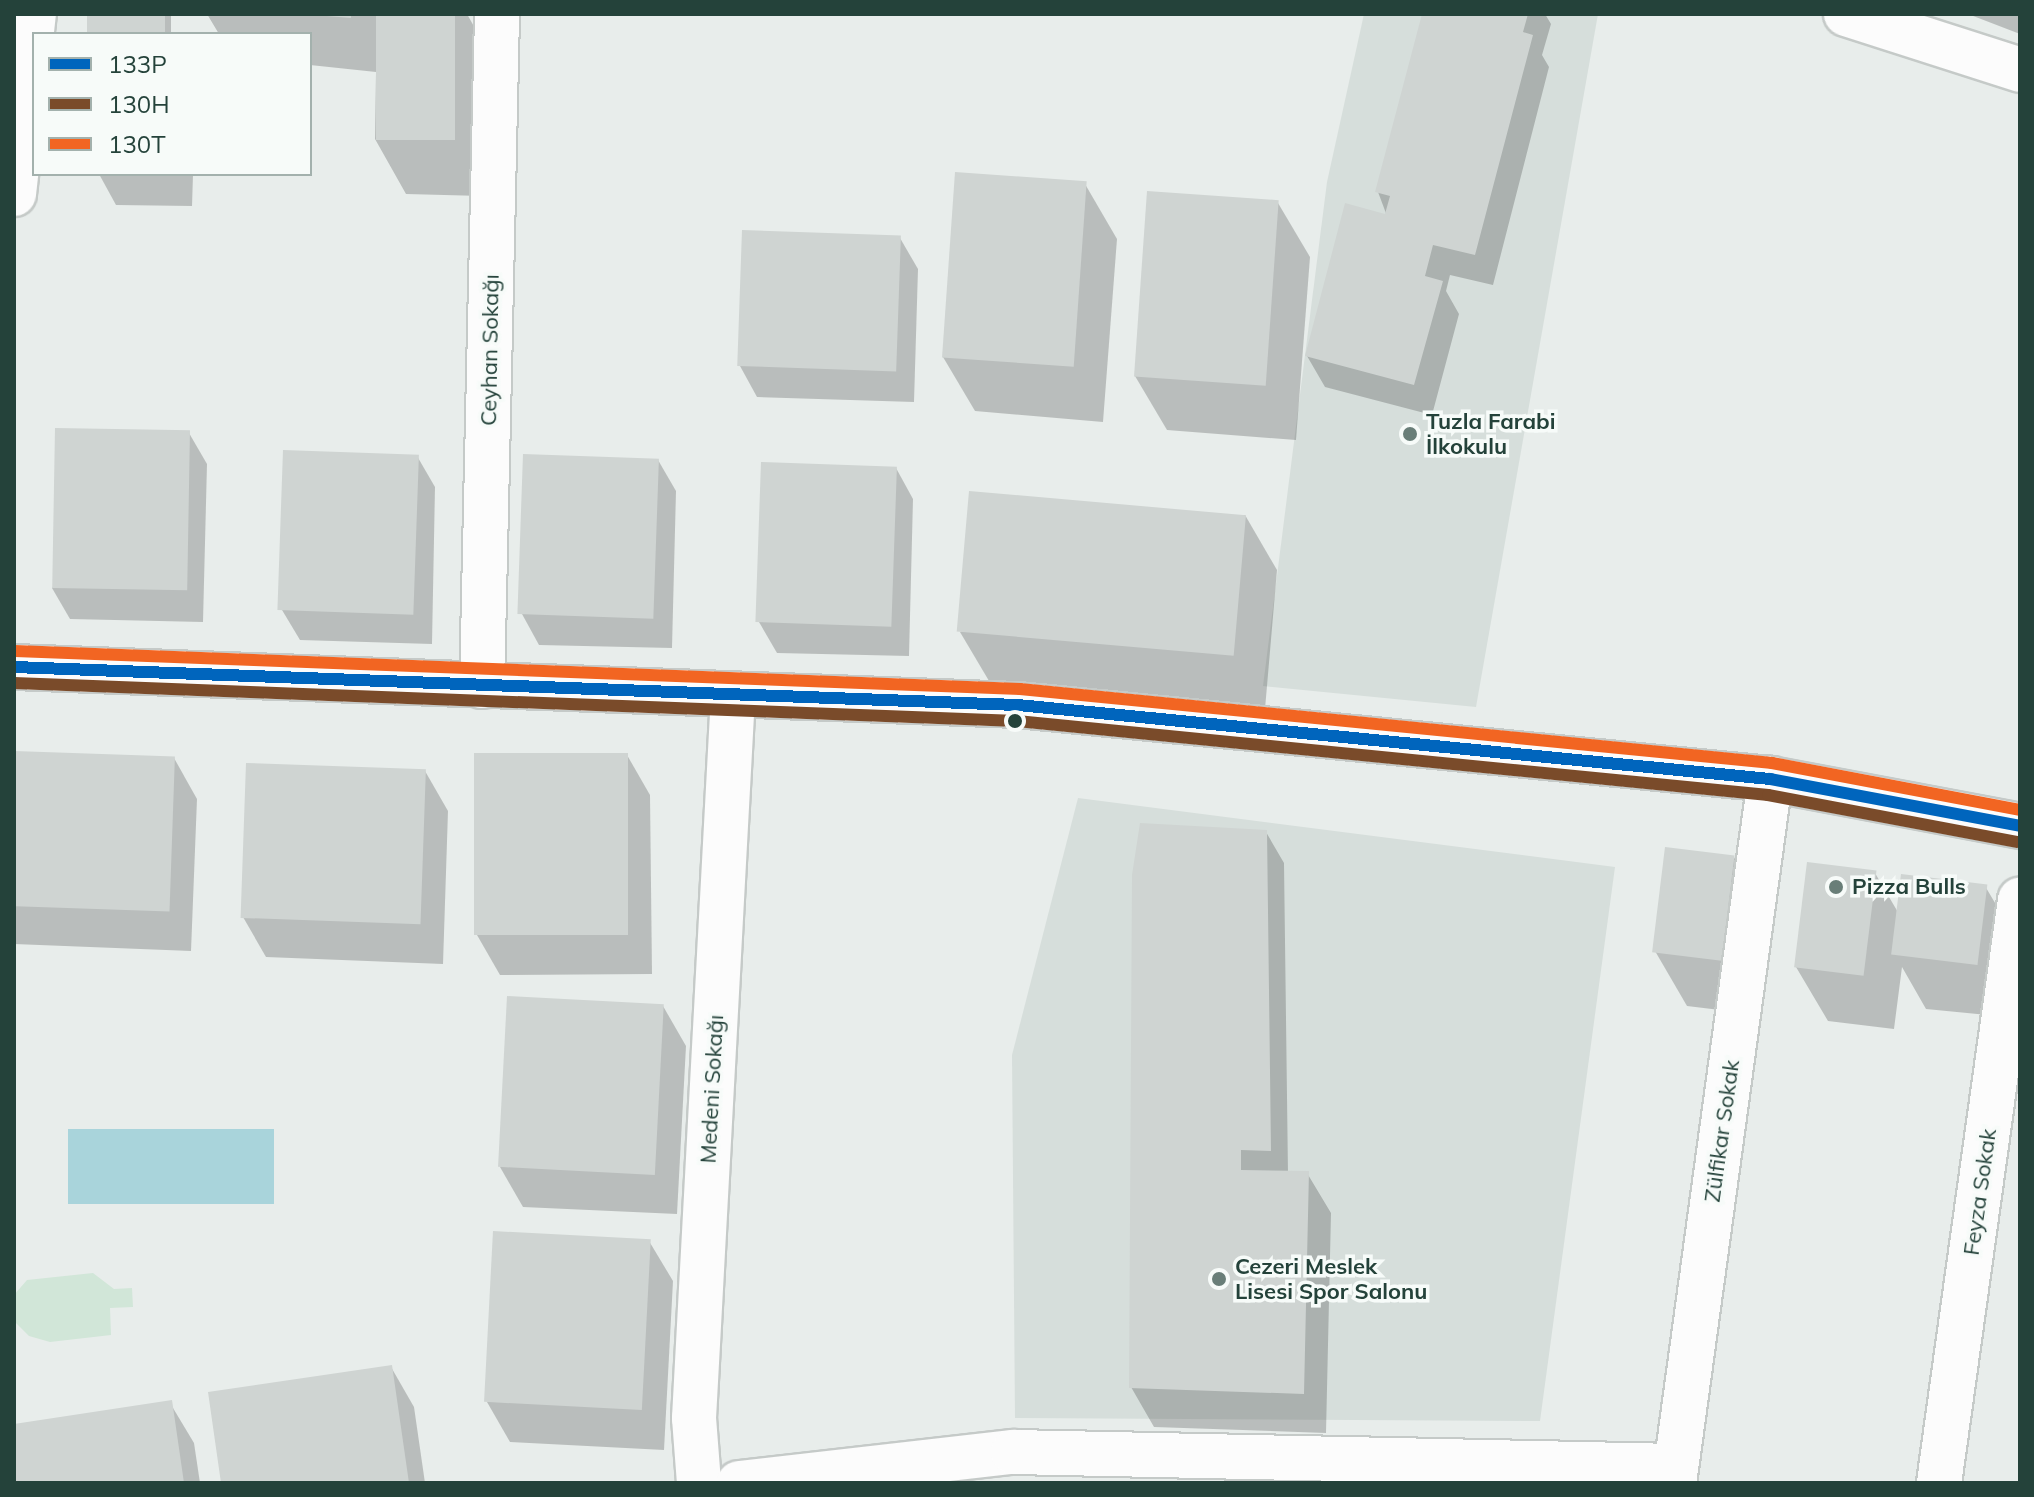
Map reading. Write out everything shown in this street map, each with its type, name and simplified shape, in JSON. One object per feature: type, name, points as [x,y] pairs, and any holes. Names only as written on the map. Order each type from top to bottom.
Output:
[{"type":"street","points":[[14,194],[34,14]]},
{"type":"street","name":"Ceyhan Sokağı","points":[[482,686],[497,14]]},
{"type":"street","points":[[1846,14],[2020,70]]},
{"type":"street","points":[[14,667],[1018,705],[1770,779],[2020,826]]},
{"type":"street","name":"Medeni Sokağı","points":[[699,1483],[694,1418],[733,695]]},
{"type":"street","name":"Zülfikar Sokak","points":[[1675,1474],[1770,779]]},
{"type":"street","name":"Feyza Sokak","points":[[1939,1483],[2020,900]]},
{"type":"street","points":[[739,1483],[1013,1452],[1675,1474]]},
{"type":"shaded area","name":"Tuzla Farabi İlkokulu","points":[[1364,14],[1598,14],[1476,707],[1263,686],[1327,182]]},
{"type":"shaded area","points":[[1078,798],[1615,867],[1540,1421],[1015,1418],[1012,1055]]},
{"type":"green space","points":[[93,1273],[114,1289],[132,1288],[133,1307],[110,1308],[111,1335],[50,1342],[29,1336],[14,1321],[14,1295],[27,1280]]},
{"type":"water","points":[[68,1129],[274,1129],[274,1204],[68,1204]]},
{"type":"building","points":[[87,14],[165,14],[165,32],[87,32]]},
{"type":"building","points":[[351,14],[351,18],[327,16]]},
{"type":"building","points":[[376,14],[455,14],[455,140],[376,140]]},
{"type":"building","points":[[1422,14],[1528,14],[1523,32],[1533,35],[1475,255],[1433,245],[1425,276],[1443,281],[1414,385],[1305,356],[1345,203],[1385,214],[1390,196],[1375,192]]},
{"type":"building","points":[[955,172],[1087,181],[1074,367],[942,358]]},
{"type":"building","points":[[1147,191],[1279,200],[1266,386],[1134,377]]},
{"type":"building","points":[[742,230],[901,236],[896,371],[737,366]]},
{"type":"building","points":[[55,428],[190,430],[187,590],[52,588]]},
{"type":"building","points":[[283,450],[419,455],[413,615],[277,610]]},
{"type":"building","points":[[523,454],[659,459],[653,619],[517,614]]},
{"type":"building","points":[[761,462],[897,467],[891,627],[755,622]]},
{"type":"building","points":[[969,491],[1246,515],[1234,656],[957,631]]},
{"type":"building","points":[[14,751],[175,757],[169,912],[14,906]]},
{"type":"building","points":[[474,753],[628,753],[628,935],[474,935]]},
{"type":"building","points":[[246,763],[426,769],[420,924],[241,918]]},
{"type":"building","points":[[1140,823],[1267,830],[1271,1151],[1241,1150],[1241,1170],[1309,1171],[1304,1394],[1129,1388],[1132,875]]},
{"type":"building","points":[[1665,847],[1734,856],[1722,961],[1652,952]]},
{"type":"building","points":[[1807,862],[1876,871],[1864,976],[1794,967]]},
{"type":"building","points":[[1901,874],[1987,885],[1977,965],[1891,954]]},
{"type":"building","points":[[507,996],[664,1004],[655,1175],[498,1167]]},
{"type":"building","points":[[493,1231],[651,1239],[642,1410],[484,1402]]},
{"type":"building","points":[[392,1365],[409,1483],[221,1483],[208,1392]]},
{"type":"building","points":[[172,1400],[184,1483],[14,1483],[14,1424]]},
{"type":"transit line","name":"130T","points":[[15,651],[1020,689],[1772,763],[2020,810]]},
{"type":"transit line","name":"133P","points":[[14,667],[1018,705],[1770,779],[2020,826]]},
{"type":"transit line","name":"130H","points":[[14,683],[1017,721],[1768,795],[2017,842]]},
{"type":"place","name":"Tuzla Farabi İlkokulu","points":[[1410,434]]},
{"type":"place","name":"Pizza Bulls","points":[[1836,887]]},
{"type":"place","name":"Cezeri Meslek Lisesi Spor Salonu","points":[[1219,1279]]}]
